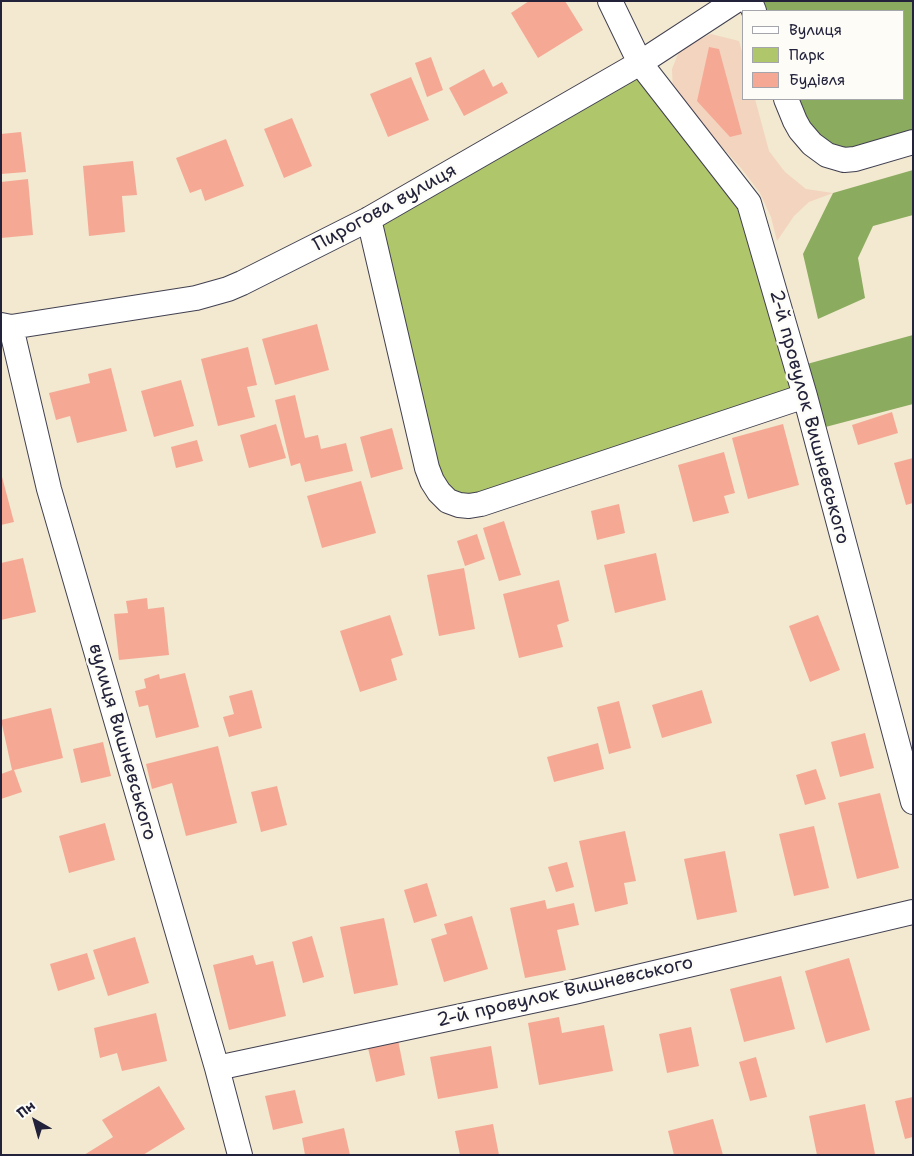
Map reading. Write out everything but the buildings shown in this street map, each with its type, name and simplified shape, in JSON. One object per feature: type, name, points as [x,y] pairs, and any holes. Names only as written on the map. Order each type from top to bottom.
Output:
[{"type":"street","name":"2-й провулок Вишневського","points":[[610,1],[640,63],[749,203],[805,396],[913,802]]},
{"type":"street","name":"Пирогова вулиця","points":[[6,326],[196,298],[228,289],[251,279],[368,219],[640,63],[735,1]]},
{"type":"street","points":[[786,100],[795,121],[806,138],[820,151],[836,158],[844,160],[855,159],[913,142]]},
{"type":"street","points":[[368,219],[427,468],[439,492],[448,501],[469,506],[481,504],[805,396]]},
{"type":"street","name":"вулиця Вишневського","points":[[6,326],[49,489],[217,1068],[240,1155]]},
{"type":"street","name":"2-й провулок Вишневського","points":[[217,1068],[574,992],[913,912]]},
{"type":"shaded area","points":[[711,34],[739,41],[742,52],[742,100],[755,100],[769,151],[785,172],[806,189],[833,193],[809,202],[794,216],[777,241],[771,217],[760,193],[741,168],[673,93],[672,69],[680,49]]},
{"type":"green space","points":[[750,1],[913,1],[913,142],[836,158],[787,100],[904,100],[904,10],[754,10]]},
{"type":"green space","points":[[640,63],[749,203],[805,396],[481,504],[448,501],[369,219]]},
{"type":"green space","points":[[913,170],[913,215],[873,226],[858,258],[865,298],[818,319],[803,254],[833,193]]},
{"type":"green space","points":[[913,335],[913,404],[814,430],[796,367]]}]
